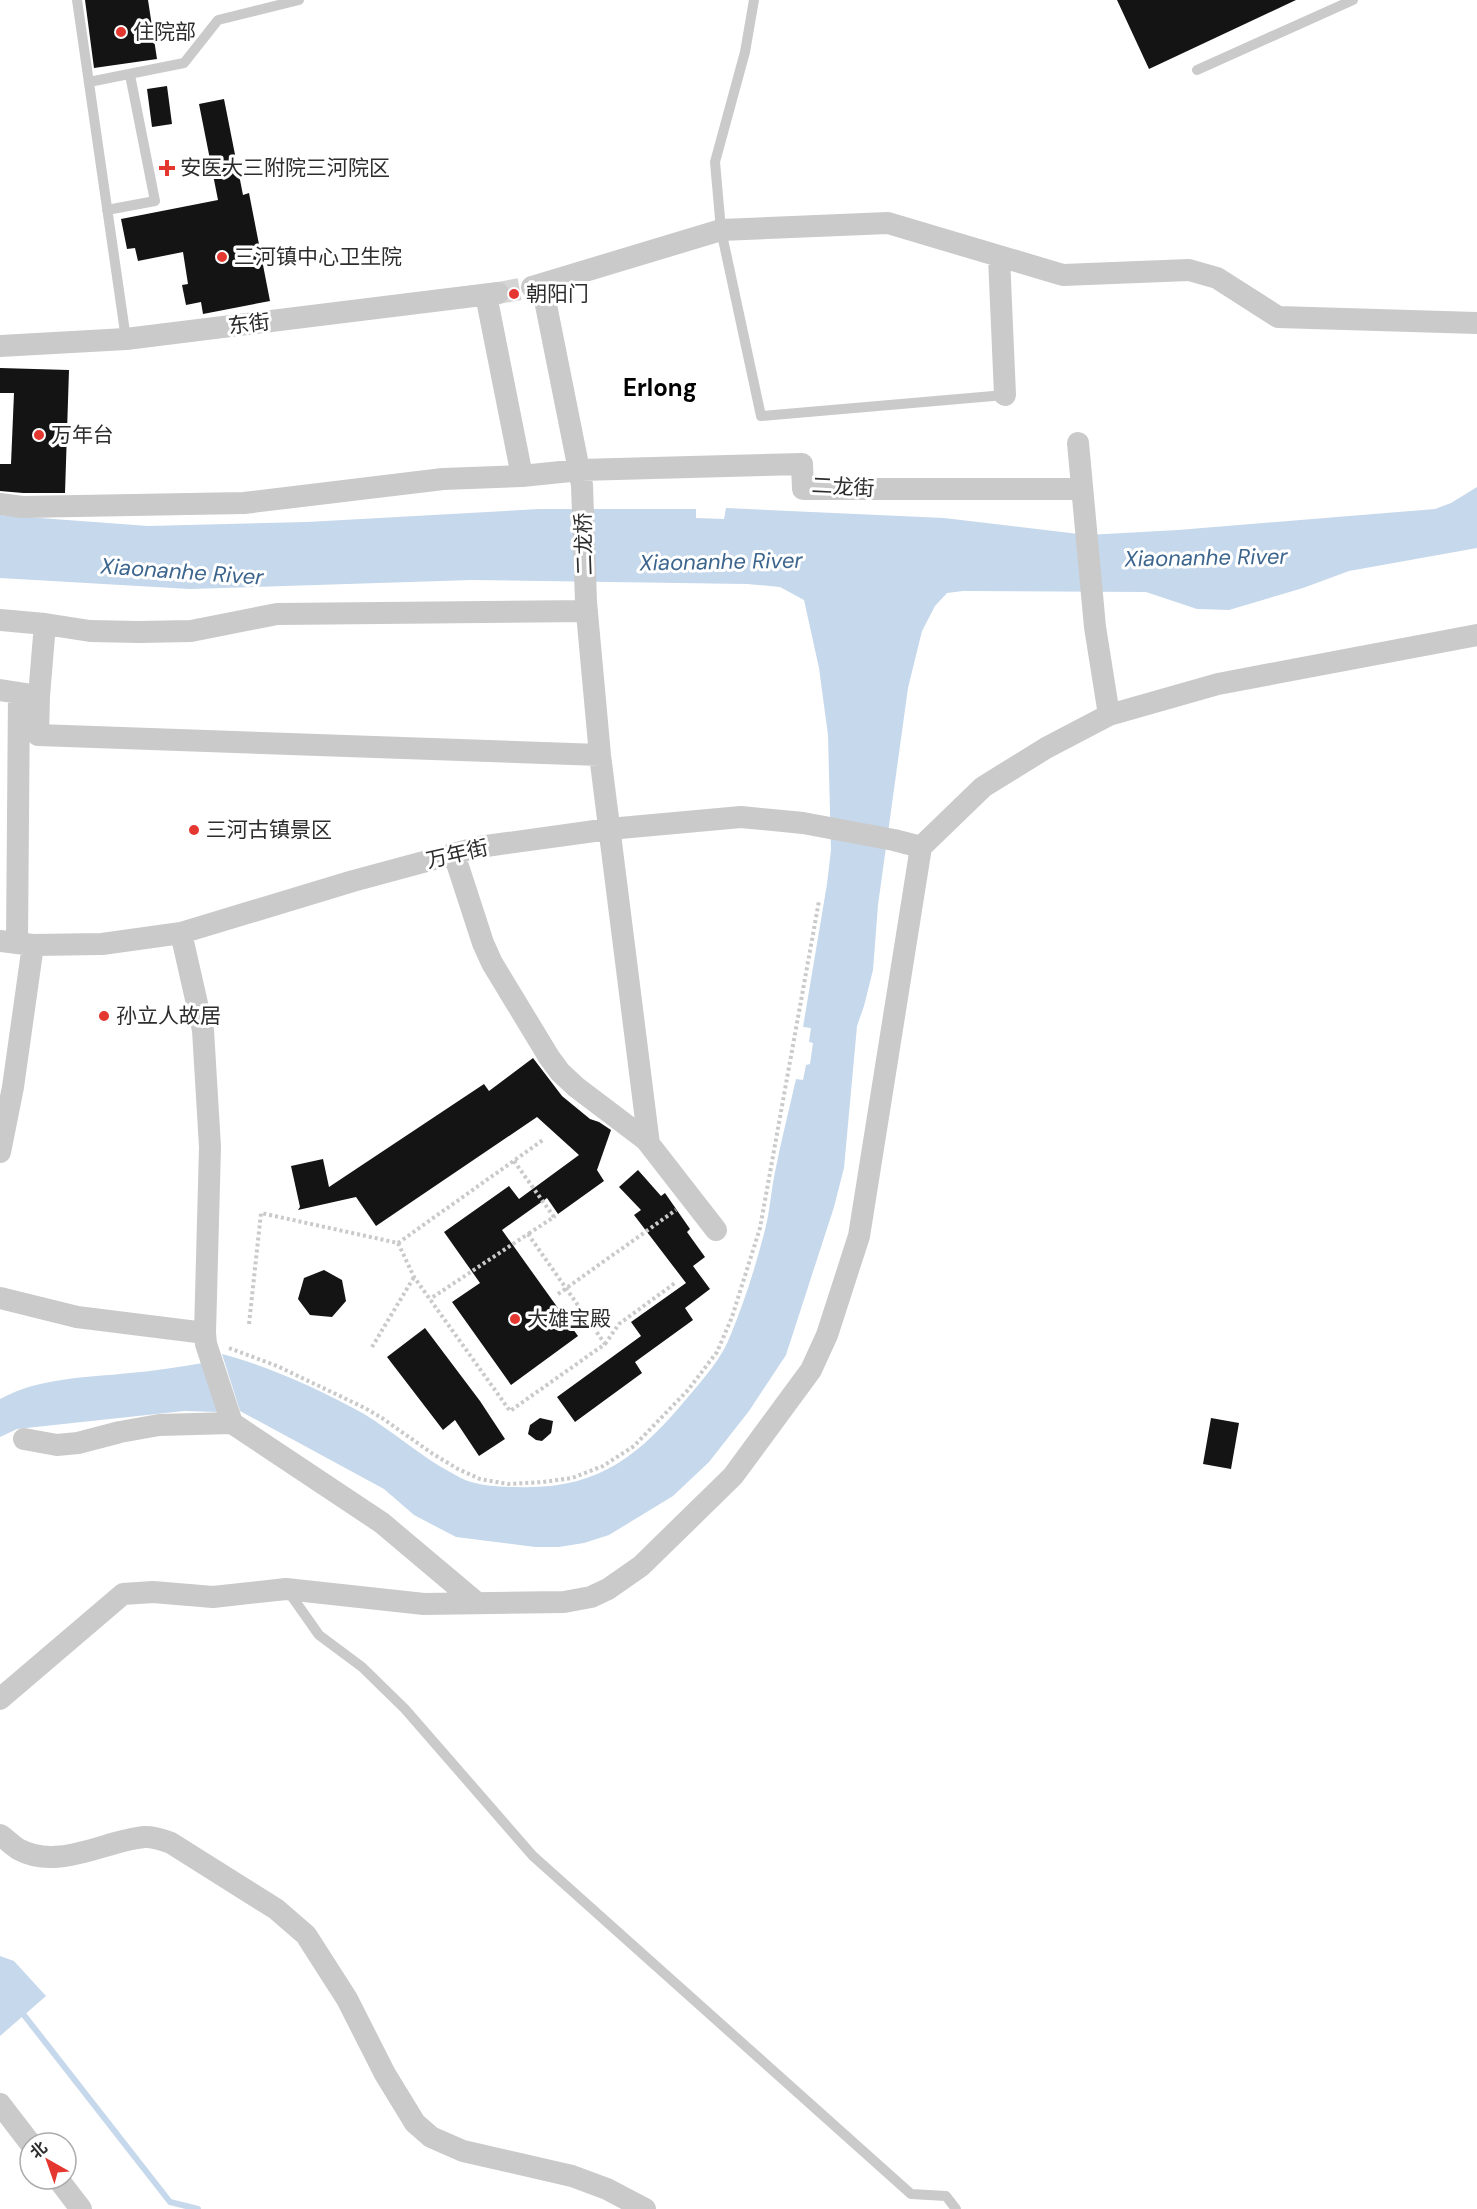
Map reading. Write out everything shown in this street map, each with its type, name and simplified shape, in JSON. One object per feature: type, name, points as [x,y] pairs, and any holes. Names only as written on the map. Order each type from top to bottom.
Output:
[{"type":"street","points":[[721,230],[888,223],[1063,274],[1189,270],[1217,278],[1278,317],[1477,323]]},
{"type":"street","name":"二龙桥","points":[[649,1144],[600,755],[586,606],[581,477],[537,286],[721,230]]},
{"type":"street","points":[[999,257],[1005,395]]},
{"type":"street","name":"东街","points":[[0,346],[126,339],[492,294],[522,476]]},
{"type":"street","points":[[1078,443],[1095,627],[1109,715]]},
{"type":"street","name":"二龙街","points":[[581,477],[802,464],[803,489],[1081,489]]},
{"type":"street","points":[[0,504],[22,507],[244,503],[443,479],[522,476],[581,477]]},
{"type":"street","points":[[0,620],[90,631],[181,632],[277,614],[586,606]]},
{"type":"street","points":[[0,1152],[13,1087],[17,943],[19,693],[45,624]]},
{"type":"street","points":[[0,1699],[123,1594],[153,1592],[213,1597],[286,1589],[424,1604],[564,1602],[584,1599],[608,1588],[641,1566],[733,1476],[811,1370],[827,1335],[859,1236],[921,847],[983,787],[1046,748],[1109,715],[1218,684],[1477,635]]},
{"type":"street","points":[[19,693],[38,735],[600,755]]},
{"type":"street","name":"万年街","points":[[17,943],[102,944],[181,933],[352,881],[479,847],[609,829],[741,817],[803,823],[921,847]]},
{"type":"street","points":[[454,854],[483,943],[492,963],[549,1057],[576,1087],[649,1144],[716,1230]]},
{"type":"street","points":[[181,933],[203,1030],[210,1147],[211,1341],[232,1423]]},
{"type":"street","points":[[0,1298],[77,1317],[211,1341]]},
{"type":"street","points":[[24,1439],[57,1445],[78,1443],[159,1425],[232,1423],[382,1523],[477,1603]]},
{"type":"street","points":[[0,1834],[19,1849],[42,1857],[84,1852],[143,1837],[155,1838],[171,1844],[276,1909],[306,1935],[347,1999],[385,2074],[415,2123],[431,2137],[463,2151],[572,2176],[607,2189],[645,2209]]},
{"type":"street","points":[[0,2104],[21,2131]]},
{"type":"street","points":[[67,2191],[81,2209]]},
{"type":"lane","points":[[77,0],[126,339]]},
{"type":"lane","points":[[89,82],[184,63],[218,20],[299,0]]},
{"type":"lane","points":[[754,0],[745,52],[716,162],[721,230],[761,416],[1005,395]]},
{"type":"lane","points":[[1197,70],[1353,0]]},
{"type":"lane","points":[[107,210],[155,201],[130,75]]},
{"type":"lane","points":[[286,1589],[319,1635],[362,1667],[405,1709],[532,1856],[911,2194],[946,2196],[956,2209]]},
{"type":"path","points":[[211,1341],[277,1366],[365,1408],[441,1459],[480,1479],[508,1484],[572,1478],[612,1461],[634,1446],[668,1413],[710,1362],[717,1352],[732,1317],[760,1228],[819,901]]},
{"type":"path","points":[[249,1324],[261,1213],[398,1243],[543,1140]]},
{"type":"path","points":[[430,1299],[554,1217],[514,1161]]},
{"type":"path","points":[[558,1294],[691,1199]]},
{"type":"path","points":[[528,1234],[605,1344]]},
{"type":"path","points":[[398,1243],[414,1276],[510,1411],[605,1344],[619,1324],[675,1283]]},
{"type":"path","points":[[372,1347],[414,1276]]},
{"type":"water","name":"Xiaonanhe River","points":[[1477,487],[1477,548],[1349,571],[1303,588],[1229,610],[1197,609],[1146,592],[963,591],[947,593],[935,606],[922,631],[908,688],[878,905],[873,970],[857,1026],[844,1168],[834,1207],[786,1355],[749,1411],[709,1462],[673,1496],[609,1535],[584,1543],[559,1547],[535,1547],[456,1537],[414,1515],[384,1489],[240,1411],[222,1354],[276,1372],[348,1405],[439,1466],[466,1480],[499,1486],[545,1486],[570,1483],[593,1476],[633,1453],[670,1418],[718,1359],[731,1334],[754,1269],[767,1223],[777,1160],[796,1079],[803,1080],[806,1065],[810,1064],[813,1043],[809,1042],[811,1028],[803,1027],[831,850],[828,735],[819,668],[804,600],[780,587],[747,584],[472,580],[190,589],[0,578],[0,515],[148,526],[307,522],[539,509],[696,509],[696,518],[724,519],[726,508],[944,518],[1087,535],[1435,509],[1451,503]]},
{"type":"water","points":[[203,1363],[219,1412],[184,1411],[17,1429],[0,1437],[0,1399],[31,1386],[47,1382]]},
{"type":"water","points":[[0,1956],[14,1961],[46,1996],[0,2036]]},
{"type":"building","name":"住院部","points":[[85,0],[148,0],[157,59],[94,68]]},
{"type":"building","points":[[1117,0],[1296,0],[1149,69]]},
{"type":"building","points":[[167,86],[172,124],[152,127],[147,89]]},
{"type":"building","name":"三河镇中心卫生院","points":[[224,99],[243,195],[249,193],[270,301],[203,314],[201,302],[186,305],[182,285],[188,284],[183,252],[138,261],[135,248],[127,249],[121,219],[218,200],[199,104]]},
{"type":"building","name":"万年台","points":[[0,368],[69,370],[65,493],[0,491],[0,464],[11,464],[14,393],[0,393]]},
{"type":"building","points":[[533,1058],[562,1096],[590,1119],[611,1130],[597,1170],[604,1181],[558,1214],[547,1198],[502,1230],[578,1336],[511,1385],[452,1302],[480,1283],[444,1232],[509,1186],[519,1199],[579,1155],[537,1117],[376,1226],[356,1197],[298,1210],[300,1207],[291,1166],[323,1159],[329,1187],[484,1084],[489,1091]]},
{"type":"building","points":[[638,1170],[661,1196],[665,1193],[690,1229],[687,1232],[705,1257],[693,1266],[710,1289],[685,1308],[693,1320],[635,1362],[642,1373],[575,1422],[557,1397],[641,1336],[631,1322],[686,1283],[634,1215],[641,1210],[619,1187]]},
{"type":"building","points":[[324,1270],[342,1280],[346,1301],[332,1317],[310,1315],[298,1299],[304,1278]]},
{"type":"building","points":[[425,1328],[480,1401],[505,1439],[479,1456],[455,1420],[443,1430],[387,1357]]},
{"type":"building","points":[[540,1418],[553,1421],[551,1433],[542,1441],[528,1434],[530,1425]]},
{"type":"building","points":[[1211,1418],[1239,1423],[1231,1469],[1203,1464]]},
{"type":"waterway","points":[[20,2010],[170,2202],[198,2209]]},
{"type":"tunnel","points":[[498,293],[532,287]]},
{"type":"place","name":"住院部","points":[[121,32]]},
{"type":"place","name":"安医大三附院三河院区","points":[[167,168]]},
{"type":"place","name":"三河镇中心卫生院","points":[[222,257]]},
{"type":"place","name":"朝阳门","points":[[514,294]]},
{"type":"place","name":"万年台","points":[[39,435]]},
{"type":"place","name":"三河古镇景区","points":[[194,830]]},
{"type":"place","name":"孙立人故居","points":[[104,1016]]},
{"type":"place","name":"大雄宝殿","points":[[515,1319]]},
{"type":"district","name":"Erlong","points":[[660,388]]}]
